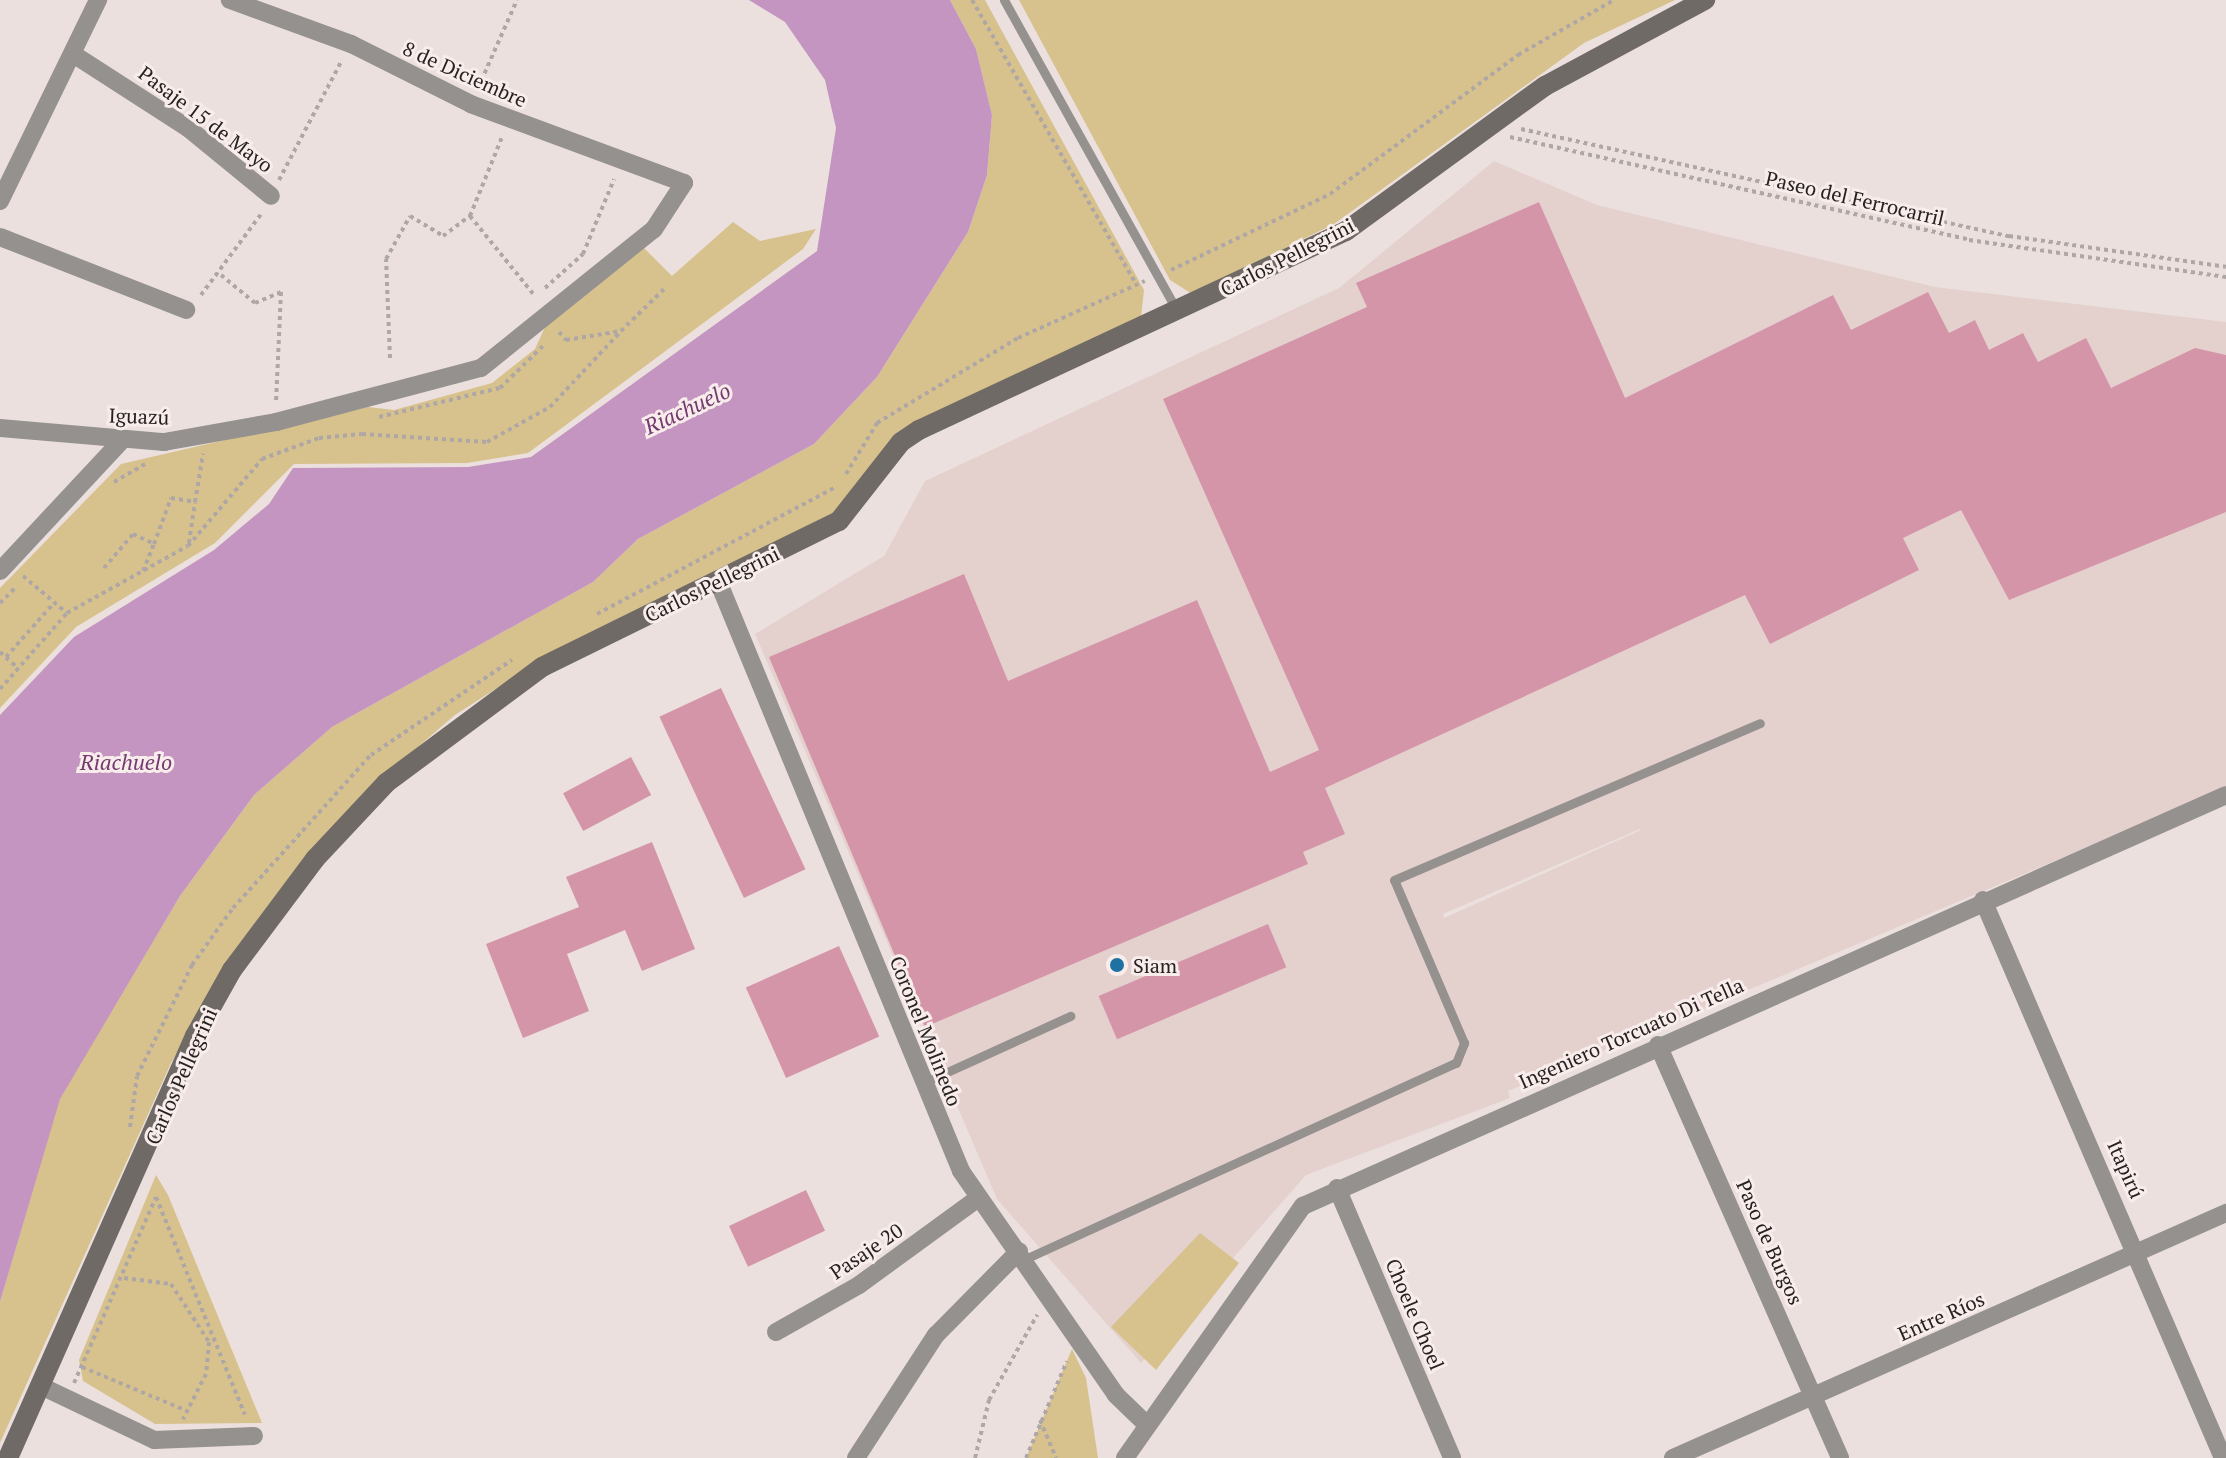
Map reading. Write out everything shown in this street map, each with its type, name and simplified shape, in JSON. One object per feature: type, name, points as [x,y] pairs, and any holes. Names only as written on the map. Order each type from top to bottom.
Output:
[{"type":"street","points":[[0,201],[98,0]]},
{"type":"street","name":"8 de Diciembre","points":[[230,0],[351,44],[509,120],[684,183]]},
{"type":"street","name":"Carlos Pellegrini","points":[[8,1458],[43,1387],[195,1036],[241,957],[315,859],[386,783],[459,722],[542,667],[839,521],[901,442],[919,430],[1346,231],[1486,127],[1583,62],[1705,0]]},
{"type":"street","name":"Pasaje 15 de Mayo","points":[[73,54],[188,128],[271,196]]},
{"type":"street","name":"Iguazú","points":[[0,428],[123,439],[206,435],[276,422],[481,368],[654,229],[684,183]]},
{"type":"street","points":[[0,237],[186,310]]},
{"type":"street","points":[[3,567],[123,439]]},
{"type":"street","name":"Coronel Molinedo","points":[[718,581],[923,1083],[977,1199],[1080,1334],[1116,1395],[1145,1423]]},
{"type":"street","name":"Ingeniero Torcuato Di Tella","points":[[1145,1423],[1291,1217],[1337,1188],[2226,795]]},
{"type":"street","name":"Itapirú","points":[[1983,900],[2138,1252],[2223,1458]]},
{"type":"street","name":"Paso de Burgos","points":[[1658,1045],[1840,1458]]},
{"type":"street","name":"Choele Choel","points":[[1337,1188],[1452,1458]]},
{"type":"street","name":"Pasaje 20","points":[[776,1332],[859,1285],[977,1199]]},
{"type":"street","name":"Entre Ríos","points":[[1673,1458],[2226,1213]]},
{"type":"street","points":[[856,1458],[936,1335],[1022,1255]]},
{"type":"street","points":[[43,1387],[171,1442],[254,1436]]},
{"type":"street","points":[[1125,1458],[1145,1423]]},
{"type":"lane","points":[[1004,0],[1177,311]]},
{"type":"lane","points":[[1022,1255],[1456,1063],[1464,1043],[1394,880],[1760,723]]},
{"type":"lane","points":[[923,1083],[1070,1016]]},
{"type":"path","points":[[471,104],[517,0]]},
{"type":"path","points":[[972,0],[1136,284]]},
{"type":"path","points":[[186,310],[221,275],[271,196],[351,44]]},
{"type":"path","points":[[390,358],[386,259],[410,216],[443,236],[470,216],[509,120]]},
{"type":"path","points":[[1486,127],[2009,236],[2226,267]]},
{"type":"path","name":"Paseo del Ferrocarril","points":[[1486,127],[1969,240],[2226,277]]},
{"type":"path","points":[[534,297],[583,254],[622,159]]},
{"type":"path","points":[[470,216],[566,340],[621,331]]},
{"type":"path","points":[[221,275],[255,303],[281,292],[276,422]]},
{"type":"path","points":[[0,689],[67,613],[188,546],[262,459],[319,438],[362,434],[487,442],[550,407],[665,288]]},
{"type":"path","points":[[188,546],[206,435]]},
{"type":"path","points":[[143,571],[171,498],[195,502]]},
{"type":"path","points":[[104,568],[133,534],[154,544]]},
{"type":"path","points":[[3,567],[67,613]]},
{"type":"path","points":[[6,657],[54,603]]},
{"type":"path","points":[[0,652],[18,668]]},
{"type":"path","points":[[67,1398],[124,1278],[156,1197],[212,1341],[254,1436]]},
{"type":"path","points":[[124,1278],[154,1276],[171,1284],[212,1341],[209,1364],[171,1442]]},
{"type":"path","points":[[975,1458],[1008,1358],[1053,1296]]},
{"type":"path","points":[[1026,1458],[1039,1419],[1080,1334]]},
{"type":"path","points":[[82,1367],[187,1411]]},
{"type":"path","points":[[1039,1419],[1056,1458]]},
{"type":"shaded area","points":[[950,0],[985,0],[1144,290],[1141,318],[940,410],[834,516],[536,663],[455,715],[384,776],[239,944],[171,1063],[0,1443],[0,1302],[59,1099],[180,896],[254,795],[332,727],[593,582],[638,539],[814,444],[877,377],[968,232],[987,175],[992,115],[976,49]]},
{"type":"shaded area","points":[[1019,0],[1675,0],[1584,43],[1334,224],[1192,294],[1170,280]]},
{"type":"shaded area","points":[[1494,161],[1597,205],[1935,287],[2226,322],[2226,789],[1508,1091],[1510,1098],[1306,1175],[1141,1363],[997,1199],[755,634],[884,556],[925,481],[1339,288]],"holes":[[[1641,830],[1444,918],[1443,914]]]},
{"type":"shaded area","points":[[733,222],[760,241],[816,229],[803,249],[528,453],[467,463],[294,464],[215,543],[76,627],[0,708],[0,588],[121,464],[368,407],[394,410],[492,383],[535,349],[545,327],[643,247],[672,276]]},
{"type":"shaded area","points":[[156,1175],[168,1195],[262,1423],[155,1424],[83,1381],[79,1360]]},
{"type":"shaded area","points":[[1200,1233],[1239,1263],[1156,1370],[1111,1327]]},
{"type":"shaded area","points":[[1072,1349],[1086,1378],[1098,1458],[1026,1458]]},
{"type":"water","name":"Riachuelo","points":[[749,0],[950,0],[976,49],[992,115],[987,175],[968,232],[877,377],[814,444],[638,539],[593,582],[332,727],[254,795],[180,896],[60,1099],[0,1302],[0,715],[74,637],[214,550],[269,504],[293,468],[468,467],[531,457],[817,251],[836,128],[825,80],[785,22]]},
{"type":"building","points":[[1539,202],[1625,398],[1833,295],[1851,330],[1928,292],[1949,333],[1975,320],[1989,350],[2023,333],[2038,362],[2086,338],[2111,388],[2195,348],[2226,355],[2226,512],[2009,600],[1961,510],[1903,538],[1919,570],[1770,644],[1745,595],[1325,788],[1345,834],[1303,852],[1308,864],[925,1027],[769,657],[964,574],[1008,681],[1197,600],[1270,772],[1319,750],[1163,399],[1367,307],[1356,283]]},
{"type":"building","points":[[721,688],[806,869],[744,898],[659,717]]},
{"type":"building","points":[[631,757],[651,795],[583,831],[563,793]]},
{"type":"building","points":[[652,842],[695,949],[642,971],[625,930],[567,954],[589,1011],[523,1038],[486,944],[579,907],[566,877]]},
{"type":"building","points":[[1268,924],[1286,967],[1117,1039],[1099,996]]},
{"type":"building","points":[[839,946],[879,1036],[786,1078],[746,987]]},
{"type":"building","points":[[806,1190],[825,1231],[748,1267],[729,1226]]},
{"type":"place","name":"Siam","points":[[1117,965]]}]
